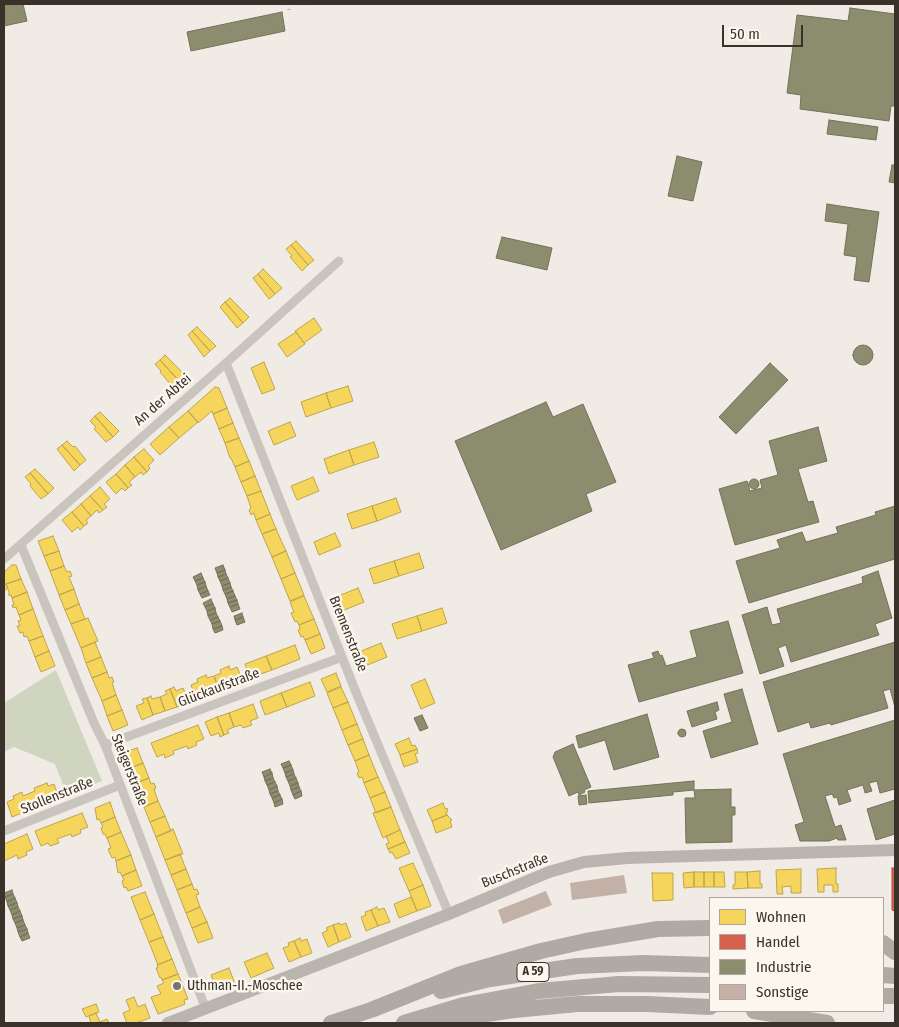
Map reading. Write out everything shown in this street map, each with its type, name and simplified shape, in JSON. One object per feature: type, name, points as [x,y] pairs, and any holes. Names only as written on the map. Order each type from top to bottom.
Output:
[{"type":"highway","points":[[371,1010],[460,974],[541,951],[634,932],[658,929],[709,928]]},
{"type":"highway","points":[[884,944],[895,952]]},
{"type":"highway","name":"A 59","points":[[331,1023],[371,1010],[490,978],[578,966],[644,963],[709,965]]},
{"type":"highway","name":"A 59","points":[[404,1023],[464,1005],[539,991],[619,984],[709,985]]},
{"type":"highway","points":[[425,1023],[514,1010],[578,1004],[647,1004],[709,1007]]},
{"type":"highway","points":[[760,1012],[826,1023]]},
{"type":"street","name":"An der Abtei","points":[[4,559],[339,261]]},
{"type":"street","name":"Bremenstraße","points":[[226,363],[342,657],[449,914]]},
{"type":"street","name":"Steigerstraße","points":[[21,544],[94,724],[105,745],[205,1007]]},
{"type":"street","name":"Glückaufstraße","points":[[105,745],[342,657]]},
{"type":"street","name":"Stollenstraße","points":[[4,831],[120,785]]},
{"type":"street","name":"Buschstraße","points":[[168,1023],[205,1007],[449,914],[549,872],[584,862],[627,858],[895,850]]},
{"type":"green space","points":[[56,670],[102,781],[67,795],[55,764],[14,747],[4,752],[4,703]]},
{"type":"building: Wohnen","points":[[296,241],[314,260],[308,265],[291,245]]},
{"type":"building: Wohnen","points":[[291,245],[308,265],[302,271],[286,249]]},
{"type":"building: Wohnen","points":[[263,269],[282,288],[275,294],[258,274]]},
{"type":"building: Wohnen","points":[[258,274],[275,294],[269,299],[253,278]]},
{"type":"building: Wohnen","points":[[230,298],[249,317],[243,323],[225,302]]},
{"type":"building: Wohnen","points":[[225,302],[243,323],[237,328],[220,307]]},
{"type":"building: Wohnen","points":[[314,318],[322,330],[304,343],[295,331]]},
{"type":"building: Wohnen","points":[[197,327],[216,346],[210,351],[192,331]]},
{"type":"building: Wohnen","points":[[192,331],[210,351],[204,357],[188,335]]},
{"type":"building: Wohnen","points":[[296,332],[305,344],[287,357],[278,344]]},
{"type":"building: Wohnen","points":[[165,355],[184,374],[178,380],[160,360]]},
{"type":"building: Wohnen","points":[[160,360],[178,380],[171,385],[155,364]]},
{"type":"building: Wohnen","points":[[264,362],[275,389],[262,394],[251,368]]},
{"type":"building: Wohnen","points":[[348,386],[353,401],[331,408],[326,393]]},
{"type":"building: Wohnen","points":[[215,387],[219,388],[227,408],[213,414],[212,411],[198,423],[188,411]]},
{"type":"building: Wohnen","points":[[326,393],[331,408],[306,417],[301,402]]},
{"type":"building: Wohnen","points":[[227,408],[233,423],[219,429],[213,414]]},
{"type":"building: Wohnen","points":[[188,411],[198,422],[179,438],[169,427]]},
{"type":"building: Wohnen","points":[[100,412],[119,431],[113,437],[95,416]]},
{"type":"building: Wohnen","points":[[95,416],[113,437],[106,442],[94,429],[96,427],[90,421]]},
{"type":"building: Wohnen","points":[[290,422],[296,436],[274,445],[268,431]]},
{"type":"building: Wohnen","points":[[233,423],[239,438],[225,443],[219,429]]},
{"type":"building: Wohnen","points":[[169,427],[179,438],[160,455],[150,444]]},
{"type":"building: Wohnen","points":[[239,438],[249,461],[235,467],[225,443]]},
{"type":"building: Wohnen","points":[[67,441],[73,447],[75,446],[86,460],[80,465],[62,445]]},
{"type":"building: Wohnen","points":[[374,442],[379,457],[354,465],[349,450]]},
{"type":"building: Wohnen","points":[[62,445],[80,465],[74,471],[57,449]]},
{"type":"building: Wohnen","points":[[144,449],[154,460],[148,466],[150,468],[147,472],[134,457]]},
{"type":"building: Wohnen","points":[[349,450],[354,465],[329,474],[324,459]]},
{"type":"building: Wohnen","points":[[134,457],[147,472],[143,475],[141,472],[135,477],[125,465]]},
{"type":"building: Wohnen","points":[[249,461],[255,476],[241,482],[235,467]]},
{"type":"building: Wohnen","points":[[125,465],[135,477],[129,482],[132,485],[128,488],[116,474]]},
{"type":"building: Wohnen","points":[[35,469],[54,488],[48,494],[30,473]]},
{"type":"building: Wohnen","points":[[30,473],[48,494],[41,499],[25,477]]},
{"type":"building: Wohnen","points":[[116,474],[128,488],[125,491],[122,488],[116,494],[106,482]]},
{"type":"building: Wohnen","points":[[255,476],[261,491],[247,496],[241,482]]},
{"type":"building: Wohnen","points":[[313,477],[319,491],[297,500],[291,486]]},
{"type":"building: Wohnen","points":[[100,487],[110,499],[104,504],[107,507],[103,510],[90,496]]},
{"type":"building: Wohnen","points":[[261,491],[270,514],[256,520],[254,513],[251,515],[249,510],[251,508],[247,496]]},
{"type":"building: Wohnen","points":[[90,496],[103,510],[99,513],[97,510],[91,516],[81,504]]},
{"type":"building: Wohnen","points":[[396,498],[401,512],[377,521],[372,506]]},
{"type":"building: Wohnen","points":[[81,504],[91,516],[86,520],[88,523],[84,526],[72,512]]},
{"type":"building: Wohnen","points":[[372,506],[377,521],[352,529],[347,514]]},
{"type":"building: Wohnen","points":[[72,512],[84,526],[80,530],[78,527],[72,532],[62,520]]},
{"type":"building: Wohnen","points":[[270,514],[276,529],[262,534],[256,520]]},
{"type":"building: Wohnen","points":[[276,529],[286,551],[272,557],[262,534]]},
{"type":"building: Wohnen","points":[[335,533],[341,546],[319,555],[314,542]]},
{"type":"building: Wohnen","points":[[53,536],[59,551],[44,556],[38,541]]},
{"type":"building: Wohnen","points":[[59,551],[64,566],[50,571],[44,556]]},
{"type":"building: Wohnen","points":[[286,551],[295,573],[281,579],[272,557]]},
{"type":"building: Wohnen","points":[[419,553],[424,568],[399,576],[394,561]]},
{"type":"building: Wohnen","points":[[394,561],[399,576],[374,584],[369,569]]},
{"type":"building: Wohnen","points":[[12,565],[16,565],[21,579],[6,584],[8,588],[4,591],[4,572]]},
{"type":"building: Wohnen","points":[[64,566],[67,572],[70,571],[72,576],[69,577],[74,589],[59,595],[50,571]]},
{"type":"building: Wohnen","points":[[295,573],[304,595],[290,601],[281,579]]},
{"type":"building: Wohnen","points":[[21,579],[27,592],[12,598],[11,595],[9,596],[6,584]]},
{"type":"building: Wohnen","points":[[358,588],[364,602],[342,611],[336,597]]},
{"type":"building: Wohnen","points":[[74,589],[79,604],[65,610],[59,595]]},
{"type":"building: Wohnen","points":[[27,592],[33,609],[19,615],[16,607],[13,608],[12,598]]},
{"type":"building: Wohnen","points":[[304,596],[314,619],[299,625],[297,621],[295,622],[291,613],[294,612],[290,602]]},
{"type":"building: Wohnen","points":[[79,604],[85,619],[71,624],[65,610]]},
{"type":"building: Wohnen","points":[[442,608],[447,623],[422,631],[417,616]]},
{"type":"building: Wohnen","points":[[33,609],[43,636],[29,641],[27,636],[24,637],[23,632],[20,633],[17,626],[20,626],[18,621],[21,620],[19,615]]},
{"type":"building: Wohnen","points":[[417,616],[422,631],[397,639],[392,624]]},
{"type":"building: Wohnen","points":[[88,618],[98,641],[81,648],[71,624]]},
{"type":"building: Wohnen","points":[[314,619],[320,634],[305,640],[303,636],[301,637],[298,630],[300,629],[299,625]]},
{"type":"building: Wohnen","points":[[320,634],[325,648],[311,654],[305,640]]},
{"type":"building: Wohnen","points":[[43,636],[49,651],[35,657],[29,641]]},
{"type":"building: Wohnen","points":[[95,642],[101,657],[86,663],[81,648]]},
{"type":"building: Wohnen","points":[[381,643],[387,657],[365,666],[359,652]]},
{"type":"building: Wohnen","points":[[295,645],[300,659],[272,670],[266,656]]},
{"type":"building: Wohnen","points":[[49,651],[55,666],[41,672],[35,657]]},
{"type":"building: Wohnen","points":[[266,656],[272,670],[250,678],[245,664]]},
{"type":"building: Wohnen","points":[[101,657],[107,672],[92,678],[86,663]]},
{"type":"building: Wohnen","points":[[229,666],[230,670],[237,667],[243,681],[219,690],[214,676],[221,673],[220,670]]},
{"type":"building: Wohnen","points":[[107,672],[109,678],[112,677],[114,682],[112,683],[116,695],[102,701],[92,678]]},
{"type":"building: Wohnen","points":[[336,673],[341,686],[327,692],[321,679]]},
{"type":"building: Wohnen","points":[[206,675],[207,678],[214,676],[219,690],[196,699],[191,685],[198,682],[197,679]]},
{"type":"building: Wohnen","points":[[425,679],[435,703],[421,709],[411,685]]},
{"type":"building: Wohnen","points":[[310,682],[315,696],[287,707],[281,693]]},
{"type":"building: Wohnen","points":[[174,687],[176,691],[183,688],[189,702],[177,707],[170,689]]},
{"type":"building: Wohnen","points":[[341,687],[348,702],[333,708],[327,693]]},
{"type":"building: Wohnen","points":[[170,689],[177,707],[165,711],[160,697],[167,694],[165,691]]},
{"type":"building: Wohnen","points":[[281,693],[287,707],[265,715],[260,701]]},
{"type":"building: Wohnen","points":[[116,695],[122,710],[107,716],[102,701]]},
{"type":"building: Wohnen","points":[[151,696],[152,699],[160,697],[165,711],[153,715],[147,698]]},
{"type":"building: Wohnen","points":[[147,698],[153,715],[142,720],[136,706],[144,703],[142,699]]},
{"type":"building: Wohnen","points":[[348,702],[357,724],[342,730],[333,708]]},
{"type":"building: Wohnen","points":[[253,704],[258,718],[250,721],[252,725],[243,728],[241,725],[234,727],[229,713]]},
{"type":"building: Wohnen","points":[[122,710],[128,725],[113,731],[107,716]]},
{"type":"building: Wohnen","points":[[229,713],[234,727],[227,730],[229,733],[224,735],[217,717]]},
{"type":"building: Wohnen","points":[[217,717],[224,735],[220,737],[219,733],[211,736],[205,722]]},
{"type":"building: Wohnen","points":[[357,724],[363,739],[348,745],[342,730]]},
{"type":"building: Wohnen","points":[[198,725],[204,739],[196,742],[197,745],[188,749],[187,746],[173,751],[174,754],[165,758],[164,754],[157,757],[151,743]]},
{"type":"building: Wohnen","points":[[409,738],[412,746],[415,745],[417,749],[400,755],[395,744]]},
{"type":"building: Wohnen","points":[[363,739],[369,755],[355,761],[348,745]]},
{"type":"building: Wohnen","points":[[137,748],[143,763],[128,769],[122,753]]},
{"type":"building: Wohnen","points":[[417,749],[418,753],[415,754],[418,762],[404,767],[400,755]]},
{"type":"building: Wohnen","points":[[369,755],[378,777],[364,783],[362,777],[359,778],[355,761]]},
{"type":"building: Wohnen","points":[[143,763],[149,778],[134,784],[128,769]]},
{"type":"building: Wohnen","points":[[378,777],[385,792],[370,798],[364,783]]},
{"type":"building: Wohnen","points":[[149,778],[151,784],[154,783],[156,788],[154,789],[158,801],[144,807],[134,784]]},
{"type":"building: Wohnen","points":[[47,783],[48,786],[54,784],[59,798],[12,817],[7,802],[14,799],[13,796],[22,792],[23,796],[35,791],[34,788]]},
{"type":"building: Wohnen","points":[[385,792],[391,807],[376,813],[370,798]]},
{"type":"building: Wohnen","points":[[158,801],[165,816],[150,822],[144,807]]},
{"type":"building: Wohnen","points":[[110,802],[115,817],[101,823],[99,819],[97,820],[95,808]]},
{"type":"building: Wohnen","points":[[443,803],[448,811],[446,812],[447,815],[432,821],[427,810]]},
{"type":"building: Wohnen","points":[[391,807],[400,830],[383,838],[373,813]]},
{"type":"building: Wohnen","points":[[82,813],[88,827],[80,830],[81,833],[72,837],[71,834],[57,839],[59,843],[50,846],[48,843],[41,846],[35,831]]},
{"type":"building: Wohnen","points":[[447,815],[452,820],[450,821],[452,827],[436,833],[432,821]]},
{"type":"building: Wohnen","points":[[165,816],[171,831],[156,837],[150,822]]},
{"type":"building: Wohnen","points":[[115,817],[121,832],[107,838],[103,834],[101,823]]},
{"type":"building: Wohnen","points":[[173,829],[183,854],[165,860],[156,837]]},
{"type":"building: Wohnen","points":[[400,830],[405,842],[388,849],[386,844],[389,843],[386,836]]},
{"type":"building: Wohnen","points":[[121,832],[131,855],[116,861],[115,857],[112,858],[108,849],[111,848],[107,838]]},
{"type":"building: Wohnen","points":[[27,834],[33,849],[26,852],[27,855],[18,859],[17,855],[4,861],[4,844]]},
{"type":"building: Wohnen","points":[[405,842],[410,853],[396,859],[388,849]]},
{"type":"building: Wohnen","points":[[180,854],[186,869],[171,875],[165,860]]},
{"type":"building: Wohnen","points":[[131,855],[136,870],[122,876],[120,872],[118,873],[116,861]]},
{"type":"building: Wohnen","points":[[413,863],[423,885],[409,891],[399,868]]},
{"type":"building: Wohnen","points":[[836,868],[838,892],[833,892],[833,885],[824,885],[824,892],[818,892],[817,869]]},
{"type":"building: Wohnen","points":[[186,869],[192,884],[177,890],[171,875]]},
{"type":"building: Wohnen","points":[[801,869],[801,893],[791,893],[791,886],[782,887],[783,894],[777,894],[776,870]]},
{"type":"building: Wohnen","points":[[136,870],[142,886],[128,891],[126,887],[124,888],[122,876]]},
{"type":"building: Wohnen","points":[[760,871],[760,884],[762,884],[762,888],[748,888],[747,872]]},
{"type":"building: Wohnen","points":[[694,872],[704,872],[704,887],[694,887]]},
{"type":"building: Wohnen","points":[[694,872],[694,887],[684,888],[683,873]]},
{"type":"building: Wohnen","points":[[704,872],[714,872],[714,887],[704,887]]},
{"type":"building: Wohnen","points":[[714,872],[724,872],[725,887],[714,887]]},
{"type":"building: Wohnen","points":[[735,872],[747,872],[748,888],[733,889],[733,885],[735,885]]},
{"type":"building: Wohnen","points":[[652,873],[673,873],[673,900],[653,901]]},
{"type":"building: Wohnen","points":[[192,884],[194,890],[197,889],[199,894],[196,895],[200,907],[186,913],[177,890]]},
{"type":"building: Wohnen","points":[[423,885],[431,906],[417,911],[409,891]]},
{"type":"building: Wohnen","points":[[145,892],[154,914],[140,920],[131,897]]},
{"type":"building: Wohnen","points":[[411,897],[417,911],[399,918],[394,904]]},
{"type":"building: Wohnen","points":[[200,907],[207,922],[192,928],[186,913]]},
{"type":"building: Wohnen","points":[[377,907],[378,910],[384,908],[390,922],[378,926],[371,910]]},
{"type":"building: Wohnen","points":[[371,910],[378,926],[366,931],[361,917],[366,915],[365,912]]},
{"type":"building: Wohnen","points":[[154,914],[163,937],[149,942],[140,920]]},
{"type":"building: Wohnen","points":[[207,922],[213,938],[198,943],[192,928]]},
{"type":"building: Wohnen","points":[[339,923],[340,925],[346,923],[351,937],[339,942],[333,925]]},
{"type":"building: Wohnen","points":[[333,925],[339,942],[328,947],[322,933],[328,930],[326,928]]},
{"type":"building: Wohnen","points":[[163,937],[172,959],[158,965],[149,942]]},
{"type":"building: Wohnen","points":[[300,938],[301,941],[307,939],[312,953],[301,957],[294,941]]},
{"type":"building: Wohnen","points":[[294,941],[301,957],[289,962],[283,948],[289,946],[288,943]]},
{"type":"building: Wohnen","points":[[267,953],[274,968],[251,978],[244,962]]},
{"type":"building: Wohnen","points":[[172,959],[178,974],[162,980],[156,968],[158,968],[157,965]]},
{"type":"building: Wohnen","points":[[229,968],[235,984],[217,991],[211,975]]},
{"type":"building: Wohnen","points":[[178,974],[188,999],[184,1000],[185,1004],[158,1014],[151,997],[161,994],[157,986],[164,983],[162,980]]},
{"type":"building: Wohnen","points":[[134,997],[138,1007],[145,1004],[150,1018],[136,1023],[127,1023],[123,1013],[130,1010],[126,1000]]},
{"type":"building: Wohnen","points":[[96,1004],[99,1012],[86,1017],[82,1009]]},
{"type":"building: Wohnen","points":[[96,1013],[100,1022],[107,1019],[109,1023],[91,1023],[89,1016]]},
{"type":"building: Handel","points":[[892,868],[895,868],[895,911],[892,910]]},
{"type":"building: Industrie","points":[[4,4],[23,4],[27,21],[4,26]]},
{"type":"building: Industrie","points":[[850,8],[895,14],[895,106],[891,106],[889,121],[800,109],[801,95],[787,93],[797,15],[848,21]]},
{"type":"building: Industrie","points":[[282,12],[285,31],[191,51],[187,32]]},
{"type":"building: Industrie","points":[[829,120],[878,127],[876,140],[827,134]]},
{"type":"building: Industrie","points":[[677,156],[702,162],[693,201],[668,196]]},
{"type":"building: Industrie","points":[[892,165],[895,165],[895,183],[889,182]]},
{"type":"building: Industrie","points":[[827,204],[879,212],[869,282],[854,280],[857,257],[844,255],[848,224],[825,221]]},
{"type":"building: Industrie","points":[[502,237],[552,248],[547,270],[496,258]]},
{"type":"building: Industrie","points":[[859,345],[867,345],[873,351],[873,359],[867,365],[859,365],[853,359],[853,351]]},
{"type":"building: Industrie","points":[[770,363],[788,380],[736,434],[719,417]]},
{"type":"building: Industrie","points":[[546,402],[553,417],[583,404],[616,482],[586,494],[592,511],[501,550],[455,441]]},
{"type":"building: Industrie","points":[[818,427],[827,461],[798,469],[808,502],[813,501],[819,522],[735,545],[719,489],[747,481],[750,491],[762,488],[760,480],[778,475],[769,441]]},
{"type":"building: Industrie","points":[[752,479],[756,479],[759,484],[758,488],[752,489],[749,486],[749,482]]},
{"type":"building: Industrie","points":[[895,506],[895,559],[749,603],[736,561],[780,548],[777,540],[802,532],[806,542],[838,533],[836,527],[876,515],[875,512]]},
{"type":"building: Industrie","points":[[223,565],[225,570],[217,573],[215,568]]},
{"type":"building: Industrie","points":[[225,570],[226,574],[218,577],[217,573]]},
{"type":"building: Industrie","points":[[878,571],[892,618],[875,624],[879,635],[791,662],[786,645],[778,648],[784,666],[760,674],[742,615],[767,607],[772,625],[781,623],[777,609],[863,583],[862,577]]},
{"type":"building: Industrie","points":[[201,573],[203,578],[195,581],[193,577]]},
{"type":"building: Industrie","points":[[226,574],[228,578],[220,581],[218,577]]},
{"type":"building: Industrie","points":[[203,578],[205,582],[197,585],[195,581]]},
{"type":"building: Industrie","points":[[228,578],[230,583],[222,586],[220,581]]},
{"type":"building: Industrie","points":[[205,582],[206,586],[198,590],[197,585]]},
{"type":"building: Industrie","points":[[230,583],[231,587],[223,590],[222,586]]},
{"type":"building: Industrie","points":[[206,586],[208,591],[200,594],[198,590]]},
{"type":"building: Industrie","points":[[231,587],[233,591],[225,594],[223,590]]},
{"type":"building: Industrie","points":[[208,591],[210,595],[202,598],[200,594]]},
{"type":"building: Industrie","points":[[233,591],[235,596],[227,599],[225,594]]},
{"type":"building: Industrie","points":[[235,596],[237,600],[228,603],[227,599]]},
{"type":"building: Industrie","points":[[211,599],[213,604],[205,607],[203,603]]},
{"type":"building: Industrie","points":[[237,600],[238,604],[230,607],[228,603]]},
{"type":"building: Industrie","points":[[213,604],[215,608],[207,611],[205,607]]},
{"type":"building: Industrie","points":[[238,604],[240,609],[232,612],[230,607]]},
{"type":"building: Industrie","points":[[215,608],[216,613],[208,616],[207,611]]},
{"type":"building: Industrie","points":[[216,613],[218,617],[210,620],[208,616]]},
{"type":"building: Industrie","points":[[242,613],[243,617],[235,620],[234,616]]},
{"type":"building: Industrie","points":[[218,617],[220,621],[212,624],[210,620]]},
{"type":"building: Industrie","points":[[243,617],[245,622],[237,625],[235,620]]},
{"type":"building: Industrie","points":[[220,621],[222,626],[213,629],[212,624]]},
{"type":"building: Industrie","points":[[728,621],[743,673],[639,702],[628,665],[654,658],[652,653],[658,651],[660,656],[662,655],[666,666],[697,657],[690,631]]},
{"type":"building: Industrie","points":[[222,626],[223,630],[215,633],[213,629]]},
{"type":"building: Industrie","points":[[895,642],[895,707],[890,689],[883,691],[888,708],[831,725],[830,723],[811,728],[809,722],[778,732],[763,682]]},
{"type":"building: Industrie","points":[[742,689],[758,744],[711,758],[703,731],[732,722],[724,694]]},
{"type":"building: Industrie","points":[[717,702],[719,710],[715,712],[717,719],[692,727],[687,711]]},
{"type":"building: Industrie","points":[[647,714],[659,757],[614,770],[605,740],[579,748],[576,736]]},
{"type":"building: Industrie","points":[[422,715],[428,728],[420,731],[414,718]]},
{"type":"building: Industrie","points":[[895,720],[895,789],[880,793],[877,781],[869,783],[872,791],[865,793],[863,785],[847,790],[851,801],[839,805],[837,797],[834,798],[832,794],[825,796],[835,827],[841,825],[846,840],[838,840],[837,838],[829,841],[800,841],[795,825],[804,822],[783,754]]},
{"type":"building: Industrie","points":[[682,729],[686,733],[682,737],[678,733]]},
{"type":"building: Industrie","points":[[573,744],[591,787],[579,795],[578,792],[569,796],[553,757],[555,752]]},
{"type":"building: Industrie","points":[[289,761],[291,765],[283,768],[281,764]]},
{"type":"building: Industrie","points":[[291,765],[293,770],[285,773],[283,768]]},
{"type":"building: Industrie","points":[[270,769],[272,773],[264,777],[262,772]]},
{"type":"building: Industrie","points":[[293,770],[294,774],[286,777],[285,773]]},
{"type":"building: Industrie","points":[[272,773],[273,778],[265,781],[264,777]]},
{"type":"building: Industrie","points":[[294,774],[296,778],[288,781],[286,777]]},
{"type":"building: Industrie","points":[[273,778],[275,782],[267,785],[265,781]]},
{"type":"building: Industrie","points":[[296,778],[298,783],[290,786],[288,781]]},
{"type":"building: Industrie","points":[[694,781],[694,790],[673,792],[673,795],[589,803],[588,791]]},
{"type":"building: Industrie","points":[[275,782],[277,786],[269,790],[267,785]]},
{"type":"building: Industrie","points":[[298,783],[299,787],[291,790],[290,786]]},
{"type":"building: Industrie","points":[[277,786],[278,791],[270,794],[269,790]]},
{"type":"building: Industrie","points":[[299,787],[301,791],[293,795],[291,790]]},
{"type":"building: Industrie","points":[[731,789],[731,807],[735,807],[735,815],[732,815],[732,842],[686,843],[685,798],[695,798],[694,790]]},
{"type":"building: Industrie","points":[[278,791],[280,795],[272,798],[270,794]]},
{"type":"building: Industrie","points":[[301,791],[302,796],[295,799],[293,795]]},
{"type":"building: Industrie","points":[[280,795],[282,799],[274,803],[272,798]]},
{"type":"building: Industrie","points":[[586,795],[587,804],[579,805],[578,796]]},
{"type":"building: Industrie","points":[[282,799],[283,804],[275,807],[274,803]]},
{"type":"building: Industrie","points":[[895,800],[895,834],[876,840],[867,809]]},
{"type":"building: Industrie","points":[[12,890],[13,894],[5,897],[4,893]]},
{"type":"building: Industrie","points":[[13,894],[15,898],[7,902],[5,897]]},
{"type":"building: Industrie","points":[[15,898],[17,903],[8,906],[7,902]]},
{"type":"building: Industrie","points":[[17,903],[18,907],[10,910],[8,906]]},
{"type":"building: Industrie","points":[[18,907],[20,911],[12,915],[10,910]]},
{"type":"building: Industrie","points":[[20,911],[22,916],[13,919],[12,915]]},
{"type":"building: Industrie","points":[[22,916],[23,920],[15,923],[13,919]]},
{"type":"building: Industrie","points":[[23,920],[25,925],[17,928],[15,923]]},
{"type":"building: Industrie","points":[[25,925],[27,929],[18,932],[17,928]]},
{"type":"building: Industrie","points":[[27,929],[28,933],[20,937],[18,932]]},
{"type":"building: Industrie","points":[[28,933],[30,938],[22,941],[20,937]]},
{"type":"building: Sonstige","points":[[624,875],[627,893],[572,900],[570,883]]},
{"type":"building: Sonstige","points":[[546,891],[552,905],[503,924],[498,910]]},
{"type":"railway","points":[[288,4],[289,10]]},
{"type":"place","name":"Uthman-II.-Moschee","points":[[177,986]]}]
